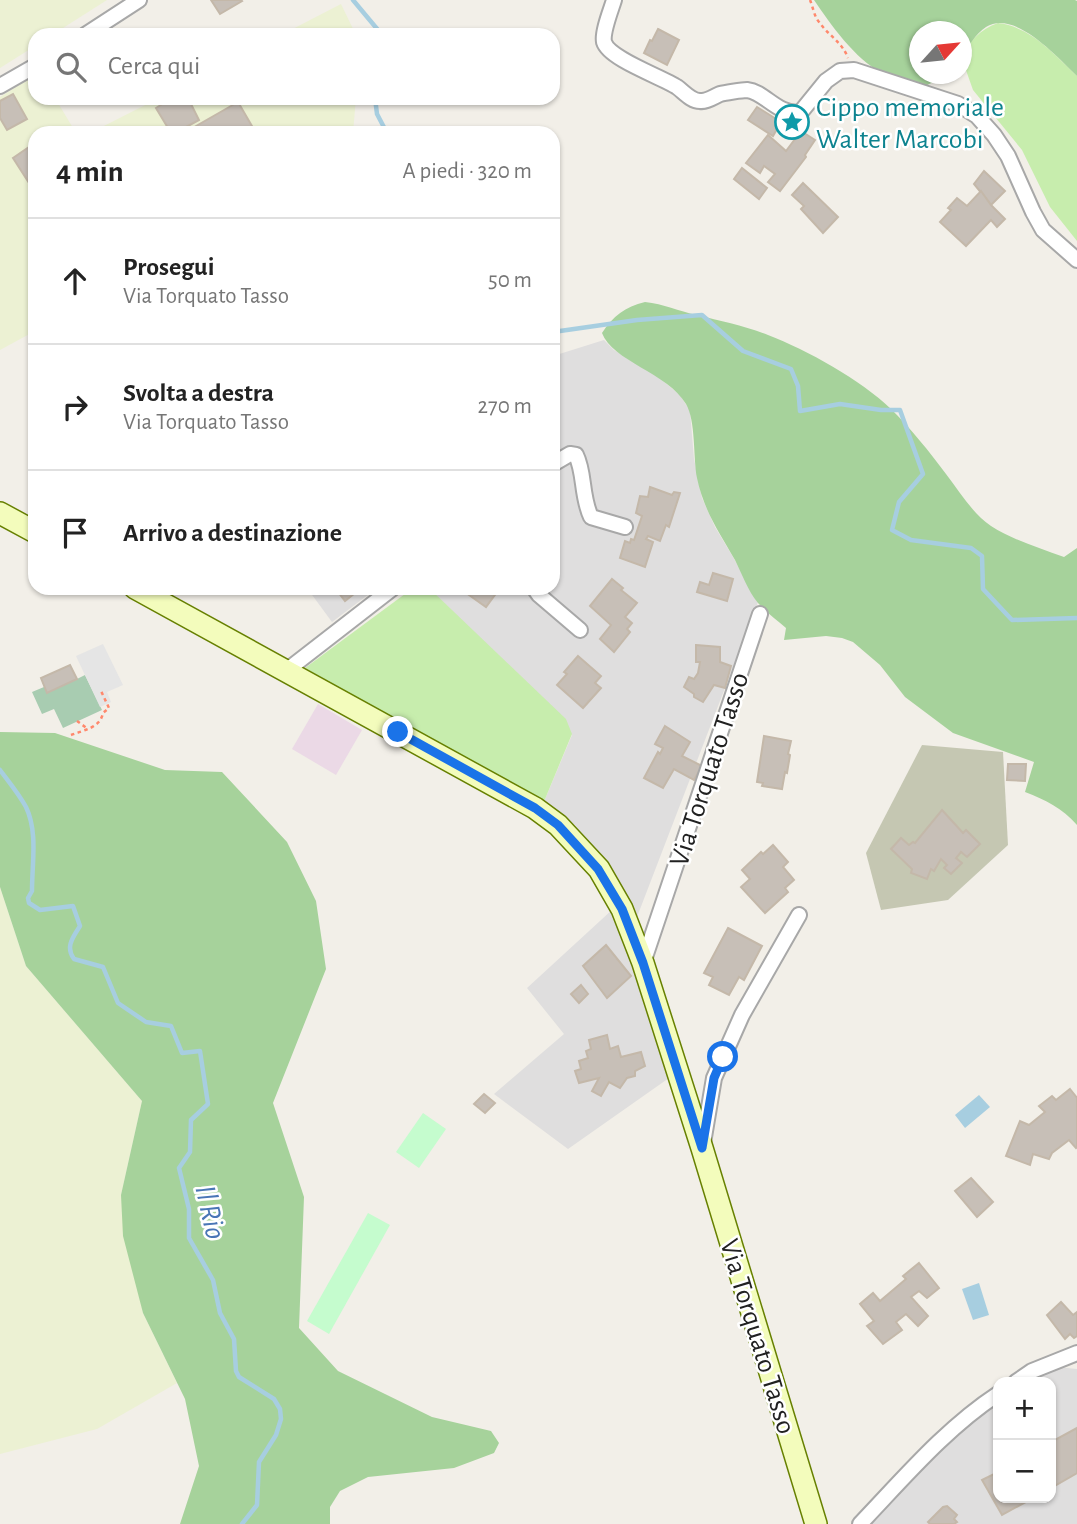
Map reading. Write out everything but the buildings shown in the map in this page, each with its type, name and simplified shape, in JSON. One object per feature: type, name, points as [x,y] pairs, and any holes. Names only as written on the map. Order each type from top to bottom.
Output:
[{"type":"street","points":[[96,28],[139,0]]},
{"type":"street","points":[[614,0],[604,33],[604,42],[609,50],[677,87],[693,99],[707,100],[722,93],[747,90],[781,109],[800,113],[826,81],[840,71],[854,71],[957,104],[977,116],[994,135],[1008,156],[1043,230],[1077,260]]},
{"type":"street","points":[[0,86],[28,70]]},
{"type":"street","points":[[560,460],[570,454],[576,455],[585,504],[591,517],[625,527]]},
{"type":"street","points":[[0,513],[28,528]]},
{"type":"street","name":"Via Torquato Tasso","points":[[148,595],[535,808],[558,825],[598,869],[622,909],[643,963],[816,1524]]},
{"type":"street","points":[[286,671],[384,595]]},
{"type":"street","points":[[539,595],[580,631]]},
{"type":"street","name":"Via Torquato Tasso","points":[[643,963],[760,614]]},
{"type":"street","name":"Via Torquato Tasso","points":[[702,1148],[714,1078],[743,1015],[799,915]]},
{"type":"street","points":[[1023,1377],[1077,1353]]},
{"type":"street","points":[[1059,1360],[1077,1362]]},
{"type":"street","points":[[860,1524],[926,1455],[993,1397]]},
{"type":"path","points":[[810,0],[817,19],[844,48],[854,71]]},
{"type":"path","points":[[71,735],[97,725],[108,708],[101,691]]},
{"type":"path","points":[[77,721],[88,729]]},
{"type":"shaded area","points":[[0,0],[107,0],[63,28],[28,28],[28,50],[0,68]]},
{"type":"shaded area","points":[[341,4],[353,28],[295,28]]},
{"type":"shaded area","points":[[28,79],[28,105],[59,105],[72,126],[28,126],[28,335],[0,350],[0,97]]},
{"type":"shaded area","points":[[145,105],[355,105],[354,126],[104,126]]},
{"type":"shaded area","points":[[604,340],[614,350],[657,376],[680,395],[690,411],[694,459],[702,498],[715,527],[758,602],[637,917],[625,893],[575,825],[543,804],[572,735],[436,595],[560,595],[560,354]]},
{"type":"shaded area","points":[[312,595],[368,595],[332,622]]},
{"type":"shaded area","points":[[103,644],[123,685],[107,692],[111,702],[100,707],[76,656]]},
{"type":"shaded area","points":[[318,704],[362,730],[336,775],[292,749]]},
{"type":"shaded area","points":[[922,745],[1003,752],[1008,845],[948,900],[881,910],[866,853]]},
{"type":"shaded area","points":[[0,887],[26,966],[142,1101],[121,1195],[143,1313],[177,1383],[97,1429],[0,1454]]},
{"type":"shaded area","points":[[613,909],[669,1078],[568,1149],[494,1094],[564,1034],[527,988]]},
{"type":"shaded area","points":[[1057,1367],[1077,1369],[1077,1524],[866,1524],[931,1455],[993,1405],[993,1503],[1056,1503],[1056,1377],[1037,1377]]},
{"type":"green space","points":[[814,0],[1075,0],[1077,76],[1035,38],[1010,25],[997,23],[986,27],[972,40],[972,21],[909,21],[909,82],[872,67],[836,30]]},
{"type":"green space","points":[[998,23],[1021,30],[1051,51],[1077,76],[1077,241],[1050,207],[1022,150],[973,90],[972,41]]},
{"type":"green space","points":[[645,302],[742,326],[783,341],[833,367],[865,387],[906,424],[984,521],[1017,540],[1064,557],[1077,548],[1077,825],[1053,805],[1025,792],[1034,762],[953,733],[905,697],[880,665],[853,642],[826,636],[784,640],[786,628],[754,598],[708,511],[697,478],[693,429],[686,404],[667,384],[617,352],[602,333],[620,313]]},
{"type":"green space","points":[[404,595],[436,595],[566,719],[572,734],[543,804],[305,668]]},
{"type":"green space","points":[[70,665],[77,679],[85,675],[102,710],[63,728],[54,709],[42,714],[32,692],[44,687],[41,678]]},
{"type":"green space","points":[[0,732],[55,733],[165,770],[222,772],[287,842],[316,901],[326,969],[273,1103],[304,1197],[299,1328],[338,1371],[432,1417],[491,1431],[499,1443],[494,1453],[454,1468],[368,1477],[340,1491],[330,1507],[330,1524],[180,1524],[199,1466],[185,1399],[143,1313],[123,1236],[121,1195],[142,1101],[26,966],[0,887]]},
{"type":"green space","points":[[423,1113],[446,1129],[419,1168],[396,1152]]},
{"type":"green space","points":[[368,1213],[390,1225],[329,1334],[307,1321]]},
{"type":"water","points":[[979,1095],[990,1107],[965,1128],[955,1115]]},
{"type":"water","points":[[979,1283],[989,1315],[973,1320],[962,1289]]},
{"type":"waterway","points":[[353,0],[376,28]]},
{"type":"waterway","points":[[376,105],[383,126]]},
{"type":"waterway","points":[[560,331],[637,320],[702,315],[743,351],[791,369],[798,386],[800,411],[840,404],[900,410],[923,474],[899,502],[892,530],[911,540],[971,548],[982,556],[983,589],[1012,620],[1077,618]]},
{"type":"waterway","name":"Il Rio","points":[[0,770],[30,817],[34,848],[29,903],[40,910],[73,906],[80,926],[70,946],[74,959],[103,967],[118,1003],[146,1022],[171,1026],[182,1053],[200,1051],[208,1104],[191,1120],[190,1152],[179,1168],[189,1209],[189,1238],[213,1280],[220,1313],[234,1339],[236,1371],[239,1377],[274,1399],[280,1409],[281,1419],[276,1435],[259,1462],[257,1505],[242,1524]]},
{"type":"place","name":"Cippo memoriale Walter Marcobi","points":[[792,122]]},
{"type":"route","points":[[398,732],[535,808],[558,825],[598,869],[622,909],[643,963],[702,1148],[714,1078],[723,1057]]}]
